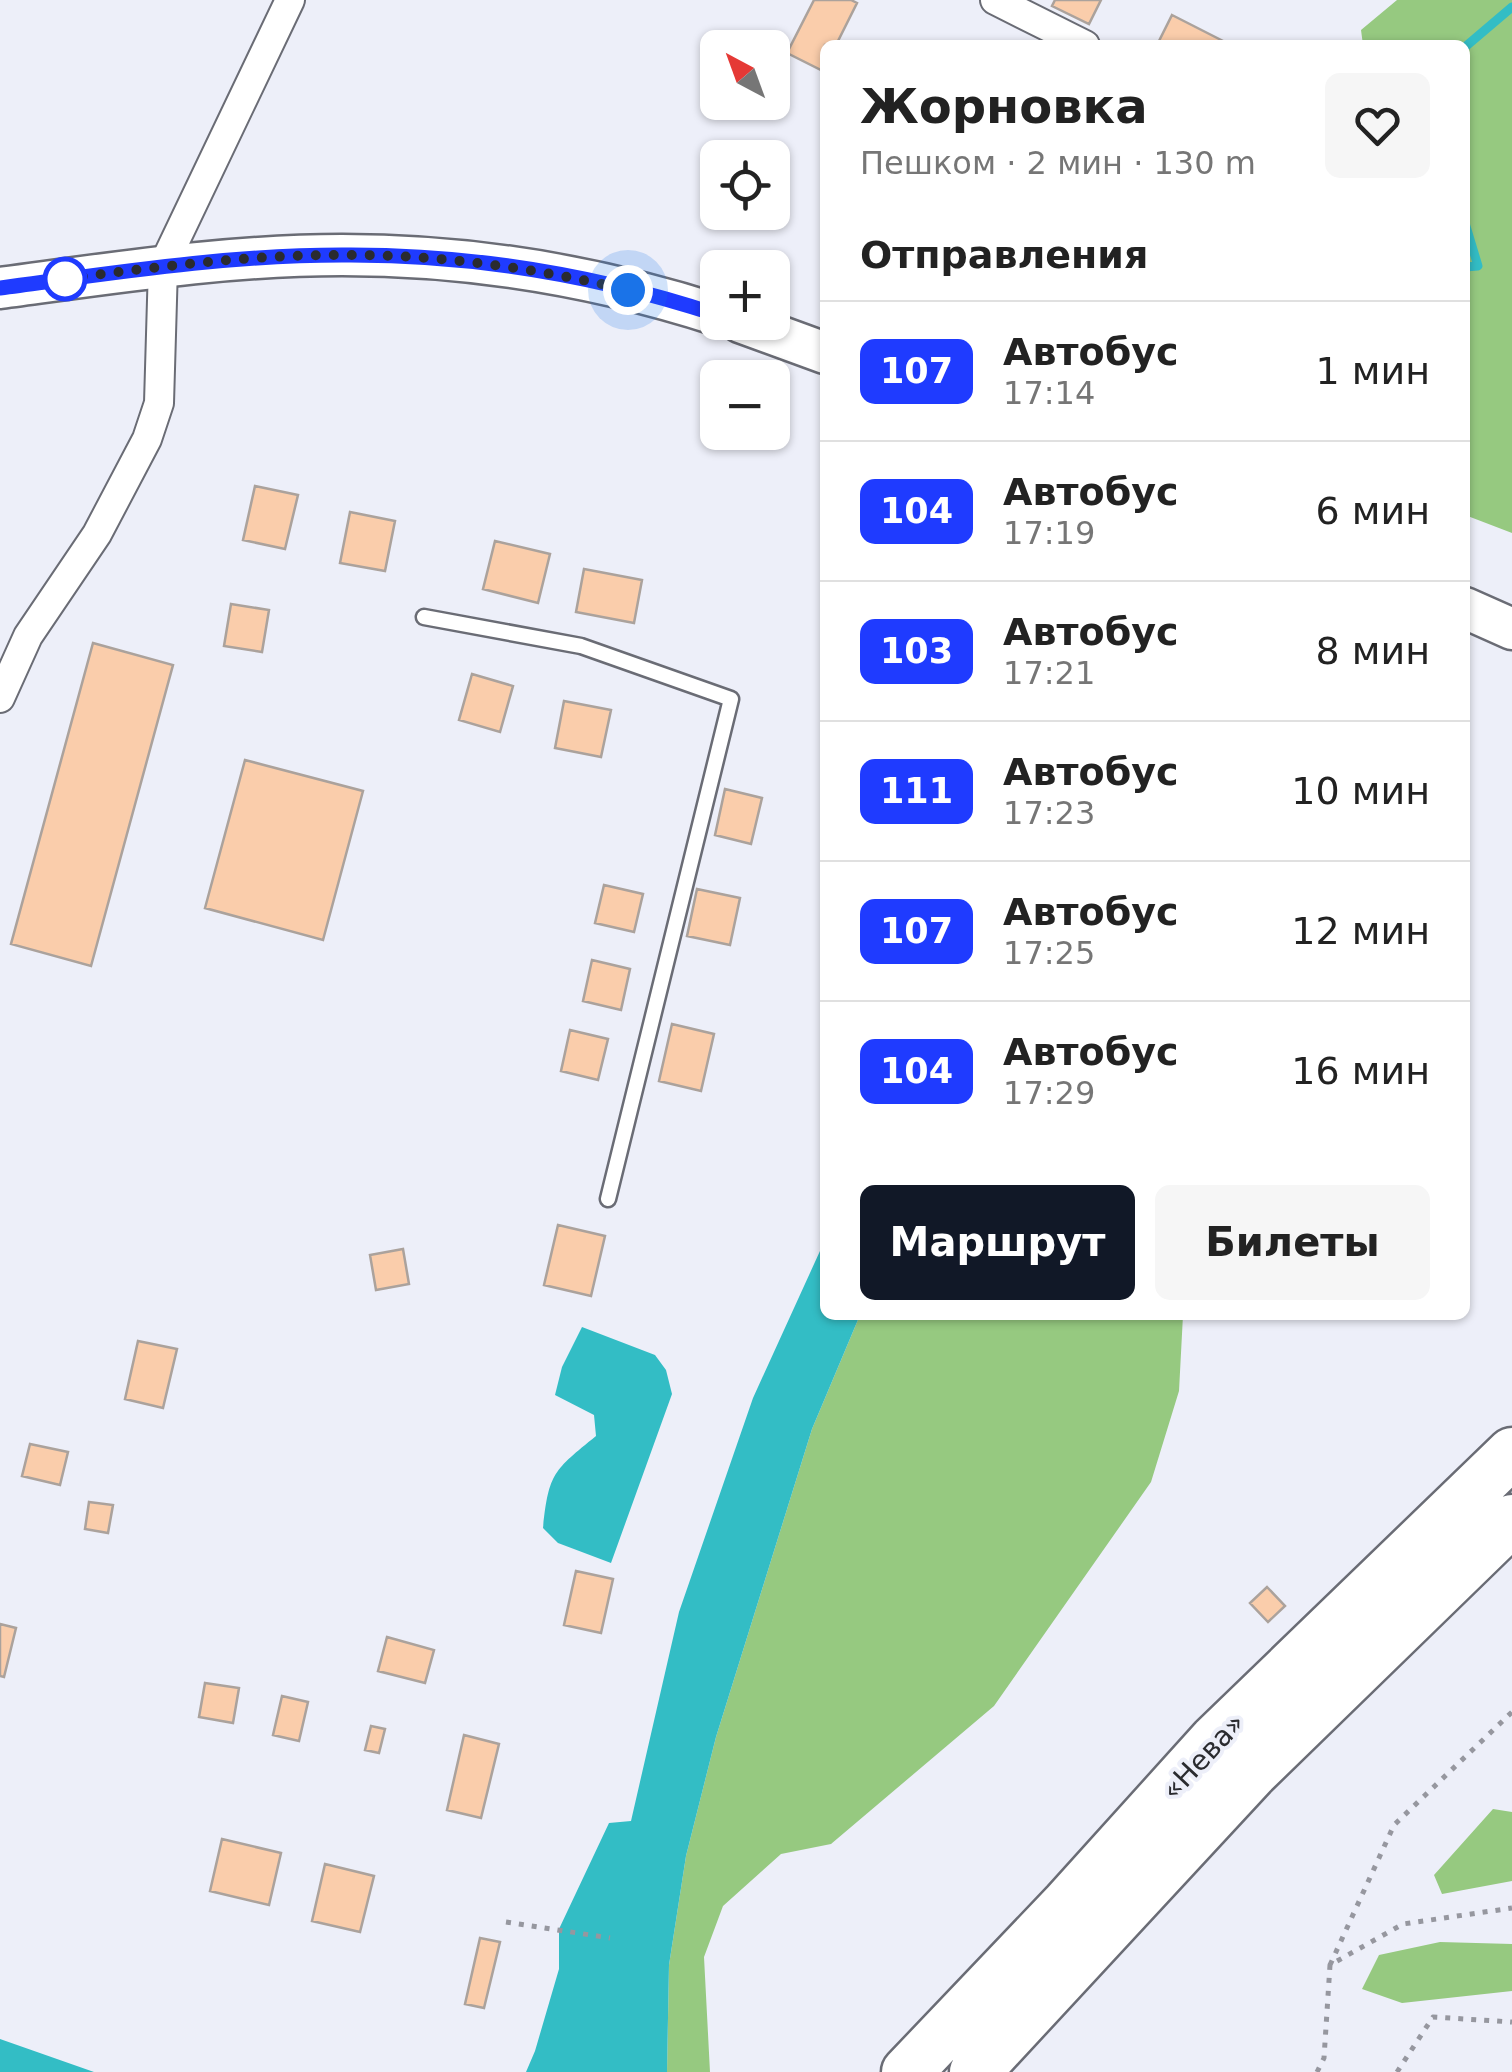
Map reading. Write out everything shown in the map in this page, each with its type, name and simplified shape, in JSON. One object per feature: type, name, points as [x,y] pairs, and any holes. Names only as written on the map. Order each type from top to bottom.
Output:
[{"type":"highway","name":"«Нева»","points":[[907,2072],[1067,1904],[1215,1740],[1512,1453]]},
{"type":"highway","name":"«Нева»","points":[[976,2072],[1252,1773],[1512,1520]]},
{"type":"main road","points":[[0,288],[162,266],[312,255],[457,260],[586,280],[700,310]]},
{"type":"main road","points":[[790,340],[820,350]]},
{"type":"main road","points":[[1470,610],[1512,630]]},
{"type":"street","points":[[0,698],[28,636],[97,534],[147,438],[158,403],[162,266],[290,0]]},
{"type":"street","points":[[996,0],[1075,40]]},
{"type":"lane","points":[[424,617],[581,646],[731,699],[608,1199]]},
{"type":"path","points":[[1317,2072],[1324,2058],[1330,1965],[1394,1825],[1512,1712]]},
{"type":"path","points":[[1330,1965],[1404,1924],[1512,1908]]},
{"type":"path","points":[[506,1922],[610,1938]]},
{"type":"path","points":[[1397,2072],[1434,2017],[1512,2022]]},
{"type":"green space","points":[[1397,0],[1512,0],[1512,533],[1470,517],[1470,40],[1362,40],[1361,30]]},
{"type":"green space","points":[[858,1320],[1183,1320],[1179,1391],[1151,1482],[994,1706],[831,1844],[781,1854],[723,1906],[704,1957],[710,2072],[667,2072],[669,1965],[686,1856],[716,1737],[812,1429]]},
{"type":"green space","points":[[1493,1809],[1512,1812],[1512,1881],[1442,1894],[1434,1875]]},
{"type":"green space","points":[[1440,1942],[1512,1944],[1512,1991],[1402,2003],[1362,1989],[1379,1955]]},
{"type":"water","points":[[820,1251],[820,1320],[858,1320],[812,1429],[716,1737],[686,1856],[669,1965],[667,2072],[526,2072],[559,1969],[559,1929],[609,1823],[631,1821],[679,1612],[753,1398]]},
{"type":"water","points":[[582,1327],[655,1355],[666,1370],[672,1394],[611,1563],[558,1543],[543,1528],[556,1474],[596,1436],[594,1415],[555,1395],[562,1367]]},
{"type":"water","points":[[0,2039],[94,2072],[0,2072]]},
{"type":"building","points":[[814,0],[857,3],[838,40],[820,40],[820,70],[790,54]]},
{"type":"building","points":[[1055,0],[1101,0],[1089,24],[1052,6]]},
{"type":"building","points":[[1172,15],[1221,40],[1160,40]]},
{"type":"building","points":[[255,486],[298,495],[285,549],[243,540]]},
{"type":"building","points":[[350,512],[395,521],[385,571],[340,563]]},
{"type":"building","points":[[495,541],[550,554],[538,603],[483,589]]},
{"type":"building","points":[[584,569],[642,580],[634,623],[576,612]]},
{"type":"building","points":[[231,604],[269,610],[262,652],[224,646]]},
{"type":"building","points":[[93,643],[173,665],[91,966],[11,944]]},
{"type":"building","points":[[472,674],[513,686],[500,732],[459,720]]},
{"type":"building","points":[[564,701],[611,710],[601,757],[555,748]]},
{"type":"building","points":[[245,760],[363,791],[323,940],[205,908]]},
{"type":"building","points":[[725,789],[762,798],[751,844],[715,835]]},
{"type":"building","points":[[604,885],[643,894],[634,932],[595,923]]},
{"type":"building","points":[[697,889],[740,898],[730,945],[687,936]]},
{"type":"building","points":[[592,960],[630,969],[621,1010],[583,1001]]},
{"type":"building","points":[[672,1024],[714,1034],[701,1091],[659,1081]]},
{"type":"building","points":[[570,1030],[608,1039],[598,1080],[561,1071]]},
{"type":"building","points":[[558,1225],[605,1236],[591,1296],[544,1285]]},
{"type":"building","points":[[403,1249],[409,1284],[376,1290],[370,1255]]},
{"type":"building","points":[[138,1341],[177,1349],[163,1408],[125,1399]]},
{"type":"building","points":[[30,1444],[68,1452],[60,1485],[22,1476]]},
{"type":"building","points":[[89,1502],[113,1505],[108,1533],[85,1529]]},
{"type":"building","points":[[576,1571],[613,1579],[601,1633],[564,1625]]},
{"type":"building","points":[[1267,1587],[1285,1606],[1268,1622],[1250,1603]]},
{"type":"building","points":[[0,1624],[16,1628],[4,1677],[0,1676]]},
{"type":"building","points":[[387,1637],[434,1650],[425,1683],[378,1671]]},
{"type":"building","points":[[205,1683],[239,1688],[233,1723],[199,1717]]},
{"type":"building","points":[[282,1696],[308,1702],[299,1741],[273,1735]]},
{"type":"building","points":[[371,1726],[385,1729],[379,1753],[365,1750]]},
{"type":"building","points":[[464,1735],[499,1744],[481,1818],[447,1810]]},
{"type":"building","points":[[222,1839],[281,1853],[269,1905],[210,1891]]},
{"type":"building","points":[[325,1864],[374,1876],[360,1932],[312,1921]]},
{"type":"building","points":[[480,1938],[500,1942],[484,2008],[465,2004]]},
{"type":"waterway","points":[[1470,43],[1512,7]]},
{"type":"waterway","points":[[1470,240],[1478,266],[1470,267]]},
{"type":"bus line","name":"107","points":[[0,288],[162,266],[312,255],[399,256],[543,272],[700,310]]},
{"type":"route","points":[[65,279],[162,266],[312,255],[370,255],[514,267],[628,290]]}]
